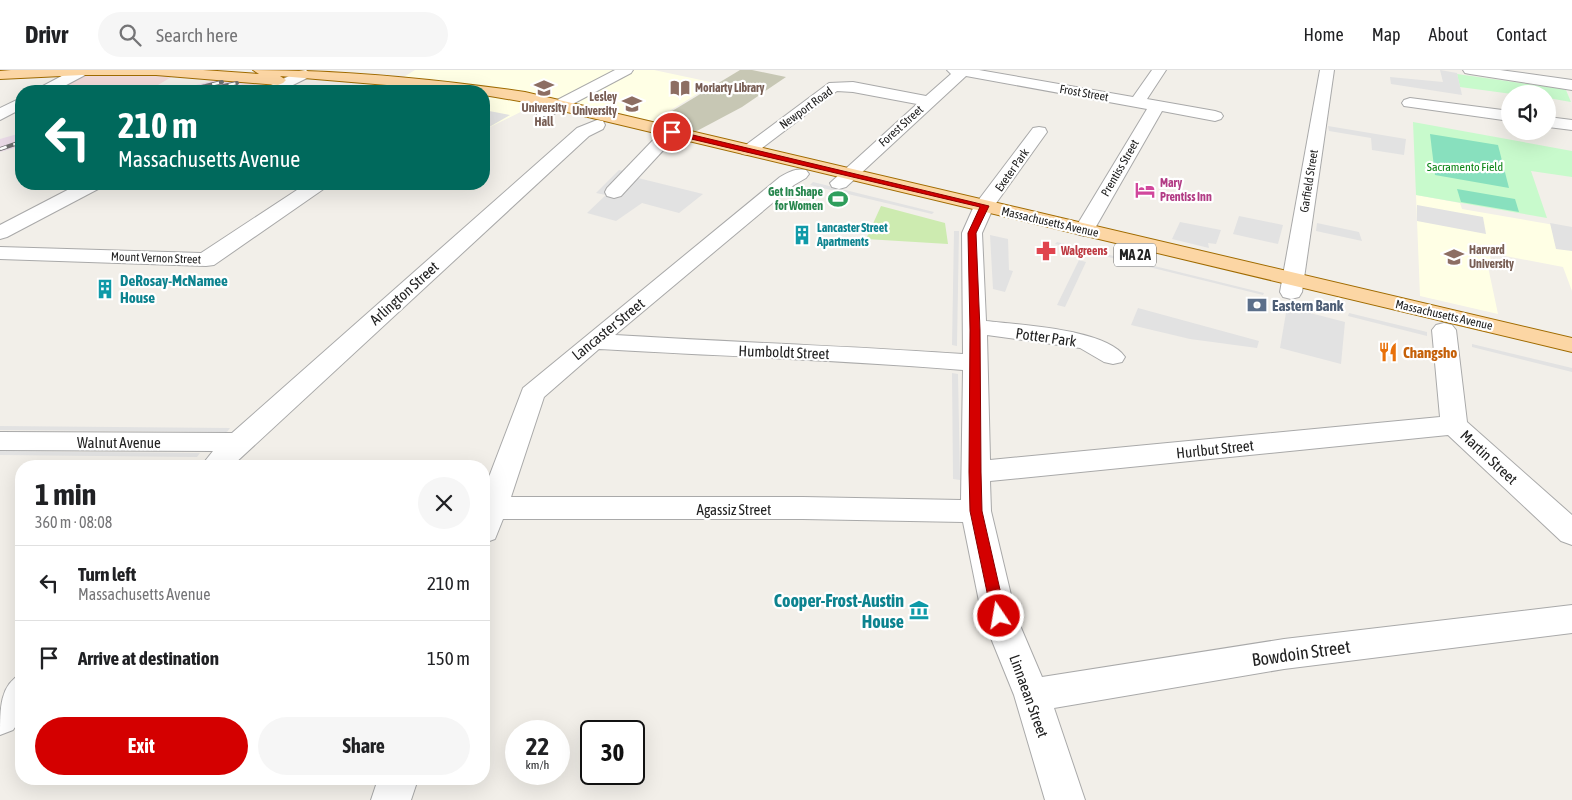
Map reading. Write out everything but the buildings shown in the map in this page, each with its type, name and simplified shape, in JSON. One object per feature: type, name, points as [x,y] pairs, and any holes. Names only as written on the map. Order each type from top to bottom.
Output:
[{"type":"main road","points":[[0,70],[5,70]]},
{"type":"main road","points":[[182,72],[202,70]]},
{"type":"main road","name":"Massachusetts Avenue","points":[[260,70],[445,85]]},
{"type":"main road","points":[[0,75],[82,71],[182,72],[337,85]]},
{"type":"main road","name":"Massachusetts Avenue","points":[[490,91],[507,94],[597,125],[800,174],[843,179]]},
{"type":"main road","name":"Massachusetts Avenue","points":[[490,102],[552,109],[748,150],[843,179],[981,212],[1292,285],[1572,345]]},
{"type":"main road","name":"Massachusetts Avenue","points":[[981,212],[1084,230],[1292,285],[1444,330],[1572,361]]},
{"type":"street","points":[[552,109],[626,70]]},
{"type":"street","name":"Frost Street","points":[[960,70],[1215,116]]},
{"type":"street","name":"Forest Street","points":[[843,179],[929,102],[960,70]]},
{"type":"street","points":[[1136,102],[1160,70]]},
{"type":"street","name":"Garfield Street","points":[[1292,285],[1327,70]]},
{"type":"street","points":[[1470,70],[1572,85]]},
{"type":"street","points":[[1569,70],[1572,76]]},
{"type":"street","points":[[55,85],[82,71]]},
{"type":"street","points":[[282,85],[304,74]]},
{"type":"street","name":"Newport Road","points":[[748,150],[834,86],[853,87],[929,102]]},
{"type":"street","points":[[1410,102],[1501,115]]},
{"type":"street","points":[[0,115],[15,106]]},
{"type":"street","name":"Prentiss Street","points":[[1084,230],[1157,106]]},
{"type":"street","points":[[1556,123],[1572,125]]},
{"type":"street","name":"Arlington Street","points":[[221,460],[576,138],[597,125]]},
{"type":"street","name":"Exeter Park","points":[[981,212],[1039,132]]},
{"type":"street","points":[[614,192],[662,141]]},
{"type":"street","name":"Lancaster Street","points":[[490,514],[532,394],[593,341],[787,181],[800,174]]},
{"type":"street","points":[[0,233],[81,190]]},
{"type":"street","name":"Mount Vernon Street","points":[[0,253],[206,260],[309,190]]},
{"type":"street","name":"Linnaean Street","points":[[981,212],[972,233],[976,363],[976,511],[999,616],[1032,696],[1065,800]]},
{"type":"street","points":[[0,214],[27,218]]},
{"type":"street","name":"Potter Park","points":[[975,326],[1087,342],[1113,357]]},
{"type":"street","name":"Martin Street","points":[[1444,330],[1454,424],[1572,533]]},
{"type":"street","name":"Humboldt Street","points":[[593,341],[855,354],[976,363]]},
{"type":"street","name":"Hurlbut Street","points":[[975,472],[1454,424]]},
{"type":"street","name":"Walnut Avenue","points":[[0,441],[239,442]]},
{"type":"street","name":"Agassiz Street","points":[[490,520],[803,508],[976,511]]},
{"type":"street","name":"Bowdoin Street","points":[[1032,696],[1284,654],[1572,619]]},
{"type":"street","points":[[0,718],[15,698]]},
{"type":"street","points":[[390,800],[396,785]]},
{"type":"shaded area","name":"Lesley University","points":[[415,70],[654,70],[715,83],[653,121],[551,97],[490,127],[490,85],[391,85]]},
{"type":"shaded area","points":[[740,70],[752,70],[786,77],[742,107],[695,132],[654,122]]},
{"type":"shaded area","points":[[1440,70],[1457,73],[1462,95],[1391,84],[1390,77],[1443,82]]},
{"type":"shaded area","points":[[82,75],[173,76],[158,85],[64,85]]},
{"type":"shaded area","points":[[215,80],[245,83],[237,85],[196,85]]},
{"type":"shaded area","points":[[245,83],[271,85],[239,85]]},
{"type":"shaded area","points":[[490,111],[510,115],[490,127]]},
{"type":"shaded area","points":[[1328,126],[1406,139],[1404,155],[1372,150],[1371,138],[1329,131]]},
{"type":"shaded area","points":[[15,135],[15,148],[0,152],[0,139]]},
{"type":"shaded area","points":[[619,170],[641,174],[638,178],[703,194],[679,213],[642,203],[616,221],[587,213],[606,195],[596,193]]},
{"type":"shaded area","points":[[813,182],[934,212],[932,214],[810,185]]},
{"type":"shaded area","name":"Harvard University","points":[[1416,195],[1460,203],[1462,209],[1572,228],[1572,291],[1563,267],[1490,253],[1491,263],[1487,262],[1498,314],[1420,296]]},
{"type":"shaded area","points":[[1417,205],[1483,217],[1486,234],[1417,221]]},
{"type":"shaded area","points":[[1239,216],[1283,225],[1278,244],[1233,234]]},
{"type":"shaded area","points":[[1180,222],[1221,230],[1216,244],[1208,243],[1209,248],[1172,239]]},
{"type":"shaded area","points":[[1317,223],[1359,232],[1362,241],[1316,231]]},
{"type":"shaded area","points":[[1550,223],[1572,227],[1572,251],[1556,249]]},
{"type":"shaded area","points":[[954,231],[959,231],[957,346],[952,345]]},
{"type":"shaded area","points":[[990,235],[1008,239],[1009,270],[1013,271],[1005,292],[993,289]]},
{"type":"shaded area","points":[[1057,242],[1264,293],[1263,295],[1055,244]]},
{"type":"shaded area","points":[[1079,260],[1086,262],[1065,307],[1057,305]]},
{"type":"shaded area","points":[[1287,307],[1345,322],[1341,364],[1280,348]]},
{"type":"shaded area","points":[[1138,308],[1259,341],[1257,348],[1190,339],[1131,325]]},
{"type":"shaded area","points":[[1349,313],[1427,332],[1427,336],[1348,316]]},
{"type":"shaded area","points":[[1472,344],[1572,368],[1572,372],[1472,347]]},
{"type":"shaded area","points":[[952,373],[958,374],[960,480],[953,479]]},
{"type":"shaded area","points":[[0,426],[230,428],[227,432],[0,430]]},
{"type":"shaded area","points":[[0,451],[200,453],[197,457],[0,455]]},
{"type":"green space","points":[[1457,74],[1535,85],[1501,85],[1501,93],[1460,87]]},
{"type":"green space","points":[[1556,88],[1566,90],[1571,102],[1556,99]]},
{"type":"green space","name":"Sacramento Field","points":[[1413,122],[1501,138],[1501,140],[1512,140],[1572,151],[1572,177],[1531,171],[1547,218],[1416,195]]},
{"type":"green space","points":[[1430,134],[1498,145],[1509,188],[1435,175]]},
{"type":"green space","points":[[1457,189],[1515,199],[1519,212],[1461,202]]},
{"type":"green space","points":[[881,206],[945,223],[948,244],[866,239]]},
{"type":"railway","points":[[210,85],[222,82]]},
{"type":"railway","points":[[228,85],[237,83]]},
{"type":"railway","points":[[0,149],[15,144]]},
{"type":"place","name":"University Hall","points":[[544,88]]},
{"type":"place","name":"Moriarty Library","points":[[680,88]]},
{"type":"place","name":"Lesley University","points":[[632,104]]},
{"type":"place","name":"Mary Prentiss Inn","points":[[1145,190]]},
{"type":"place","name":"Get In Shape for Women","points":[[838,199]]},
{"type":"place","name":"Lancaster Street Apartments","points":[[802,235]]},
{"type":"place","name":"Walgreens","points":[[1046,251]]},
{"type":"place","name":"Harvard University","points":[[1454,257]]},
{"type":"place","name":"DeRosay-McNamee House","points":[[105,289]]},
{"type":"place","name":"Eastern Bank","points":[[1257,305]]},
{"type":"place","name":"Changsho","points":[[1388,352]]},
{"type":"place","name":"Cooper-Frost-Austin House","points":[[919,610]]},
{"type":"route","points":[[672,132],[984,206],[972,233],[976,363],[976,511],[999,616]]}]
